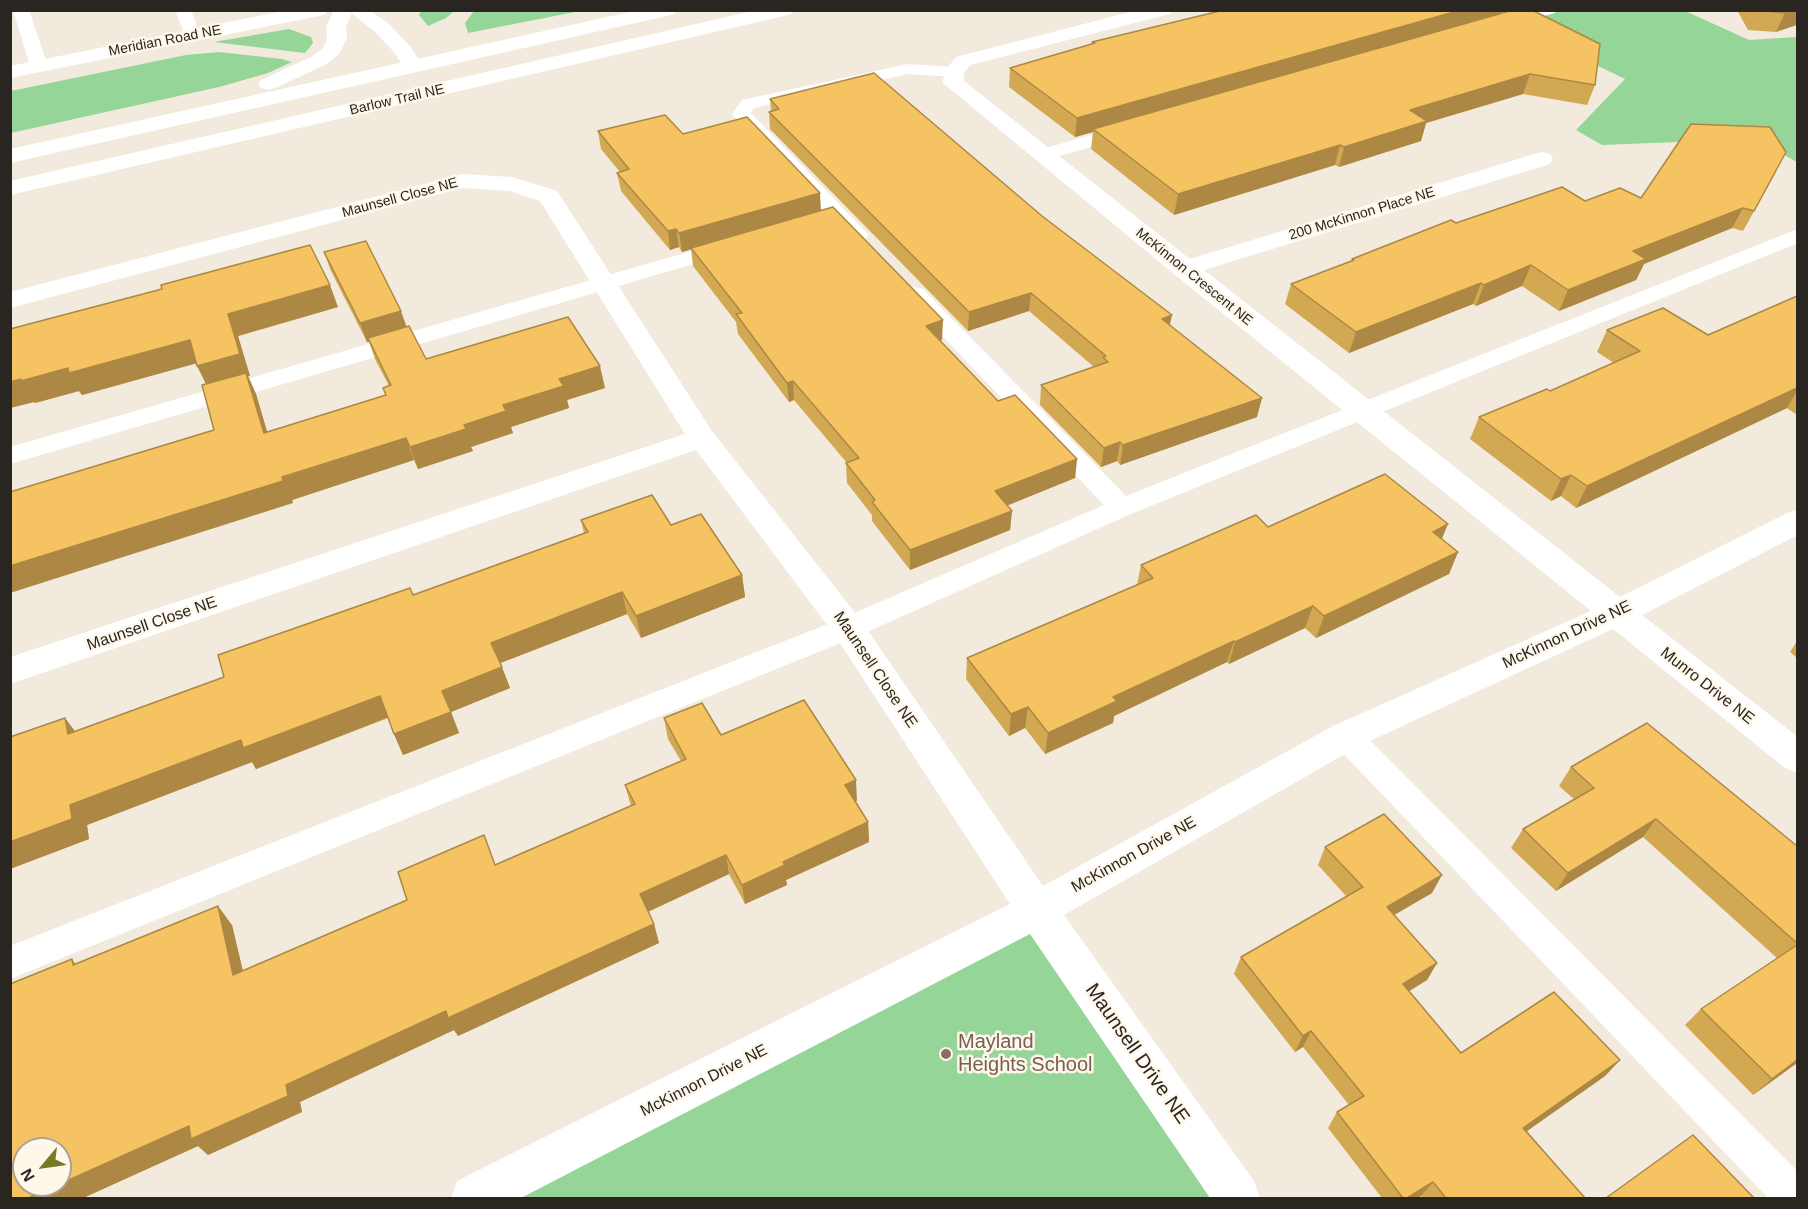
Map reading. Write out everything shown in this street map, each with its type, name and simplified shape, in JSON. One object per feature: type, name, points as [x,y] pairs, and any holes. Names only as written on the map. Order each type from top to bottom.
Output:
[{"type":"street","name":"Meridian Road NE","points":[[10,72],[319,10]]},
{"type":"street","points":[[78,141],[153,113],[228,96],[289,76],[318,61],[331,51],[337,39],[336,27],[344,10]]},
{"type":"street","points":[[319,118],[413,66],[381,27],[356,10]]},
{"type":"street","name":"Barlow Trail NE","points":[[10,156],[668,10]]},
{"type":"street","name":"Barlow Trail NE","points":[[10,188],[784,10]]},
{"type":"street","points":[[954,72],[963,61],[1163,10]]},
{"type":"street","name":"McKinnon Crescent NE","points":[[954,72],[953,83],[1616,614]]},
{"type":"street","name":"200 McKinnon Place NE","points":[[1183,269],[1542,159]]},
{"type":"street","name":"Maunsell Close NE","points":[[10,300],[463,181],[512,184],[549,196],[702,438],[848,628],[1037,910]]},
{"type":"street","name":"Maunsell Close NE","points":[[10,671],[702,438]]},
{"type":"street","name":"McKinnon Drive NE","points":[[474,1198],[1037,910],[1346,736],[1616,614],[1797,521]]},
{"type":"street","name":"Munro Drive NE","points":[[1616,614],[1797,758]]},
{"type":"street","name":"Maunsell Drive NE","points":[[1037,910],[1237,1198]]},
{"type":"lane","points":[[21,10],[39,66]]},
{"type":"lane","points":[[183,10],[193,36]]},
{"type":"lane","points":[[1486,28],[1549,10]]},
{"type":"lane","points":[[872,249],[741,114],[748,104],[908,69],[954,72]]},
{"type":"lane","points":[[1042,155],[1144,126]]},
{"type":"lane","points":[[816,221],[838,215]]},
{"type":"lane","points":[[10,963],[848,628],[1122,508],[1797,235]]},
{"type":"lane","points":[[10,456],[749,241]]},
{"type":"lane","points":[[897,275],[1122,508]]},
{"type":"lane","points":[[1346,736],[1795,1198]]},
{"type":"green space","points":[[421,10],[454,11],[446,18],[428,26],[419,15]]},
{"type":"green space","points":[[1683,10],[1749,40],[1797,37],[1797,162],[1773,149],[1727,140],[1602,145],[1576,130],[1625,79],[1508,22],[1549,11]]},
{"type":"green space","points":[[474,11],[580,11],[468,33],[465,23]]},
{"type":"green space","points":[[289,29],[311,37],[313,43],[305,53],[214,42]]},
{"type":"green space","points":[[219,52],[292,62],[268,73],[219,87],[11,133],[11,91],[186,55]]},
{"type":"green space","name":"Mayland Heights School","points":[[1037,910],[1237,1198],[474,1198]]},
{"type":"building","points":[[1224,10],[1461,10],[1077,118],[1010,68],[1095,43],[1092,42]]},
{"type":"building","points":[[1513,10],[1532,10],[1600,44],[1595,85],[1530,74],[1410,110],[1427,121],[1178,194],[1093,129]]},
{"type":"building","points":[[1757,10],[1793,10],[1785,13]]},
{"type":"building","points":[[874,73],[1042,216],[1172,315],[1162,319],[1262,398],[1123,445],[1120,442],[1104,448],[1041,385],[1108,362],[1103,357],[1106,356],[1031,293],[969,312],[769,112],[779,109],[770,99]]},
{"type":"building","points":[[665,115],[683,134],[747,117],[820,193],[679,233],[676,229],[668,231],[617,173],[629,169],[598,131]]},
{"type":"building","points":[[1691,124],[1770,127],[1786,152],[1754,211],[1743,208],[1633,251],[1646,259],[1568,290],[1531,265],[1484,285],[1481,283],[1356,332],[1291,284],[1451,220],[1456,223],[1562,187],[1585,201],[1620,188],[1641,198]]},
{"type":"building","points":[[833,207],[943,320],[926,326],[998,401],[1015,395],[1077,459],[995,491],[1012,511],[910,550],[872,502],[875,500],[846,463],[859,458],[793,381],[787,383],[736,314],[742,313],[691,248]]},
{"type":"building","points":[[366,241],[401,311],[360,323],[324,252]]},
{"type":"building","points":[[310,245],[330,285],[228,314],[240,354],[197,366],[190,340],[69,373],[68,368],[10,382],[10,329],[162,289],[161,285]]},
{"type":"building","points":[[1797,296],[1797,388],[1587,486],[1571,475],[1561,479],[1479,417],[1547,389],[1550,391],[1640,351],[1607,330],[1663,308],[1708,335]]},
{"type":"building","points":[[568,317],[600,366],[559,379],[564,386],[503,405],[506,411],[464,425],[466,429],[410,447],[406,438],[282,477],[283,481],[10,566],[10,492],[214,430],[202,385],[246,373],[264,433],[386,395],[383,388],[391,385],[368,338],[409,326],[426,359]]},
{"type":"building","points":[[1385,474],[1448,524],[1433,532],[1458,552],[1324,616],[1313,606],[1113,697],[1117,701],[1048,733],[1028,707],[1011,714],[967,658],[1153,578],[1141,565],[1256,515],[1268,527]]},
{"type":"building","points":[[652,495],[671,525],[701,514],[742,575],[636,616],[622,592],[491,643],[502,667],[442,691],[451,712],[394,734],[380,696],[243,748],[241,740],[70,805],[72,819],[10,842],[10,737],[65,718],[68,734],[224,677],[218,655],[410,588],[413,595],[588,532],[581,520]]},
{"type":"building","points":[[804,700],[856,780],[845,785],[868,822],[783,862],[785,865],[742,885],[726,855],[640,894],[654,924],[448,1018],[446,1011],[286,1085],[288,1096],[191,1139],[189,1126],[72,1179],[72,1137],[12,1137],[12,1197],[30,1197],[10,1198],[10,984],[72,959],[73,965],[218,906],[233,975],[407,900],[398,872],[484,835],[495,865],[635,804],[625,785],[686,759],[664,718],[702,703],[721,735]]},
{"type":"building","points":[[1647,723],[1797,846],[1797,943],[1656,819],[1568,873],[1523,829],[1594,788],[1571,767]]},
{"type":"building","points":[[1384,814],[1442,875],[1387,907],[1437,963],[1403,984],[1461,1053],[1554,992],[1620,1060],[1523,1128],[1585,1198],[1446,1198],[1433,1182],[1407,1198],[1403,1198],[1337,1112],[1364,1096],[1311,1031],[1303,1036],[1241,957],[1363,887],[1325,847]]},
{"type":"building","points":[[1797,945],[1797,1060],[1772,1079],[1701,1009]]},
{"type":"building","points":[[1693,1135],[1754,1198],[1606,1198]]},
{"type":"place","name":"Mayland Heights School","points":[[946,1054]]}]
